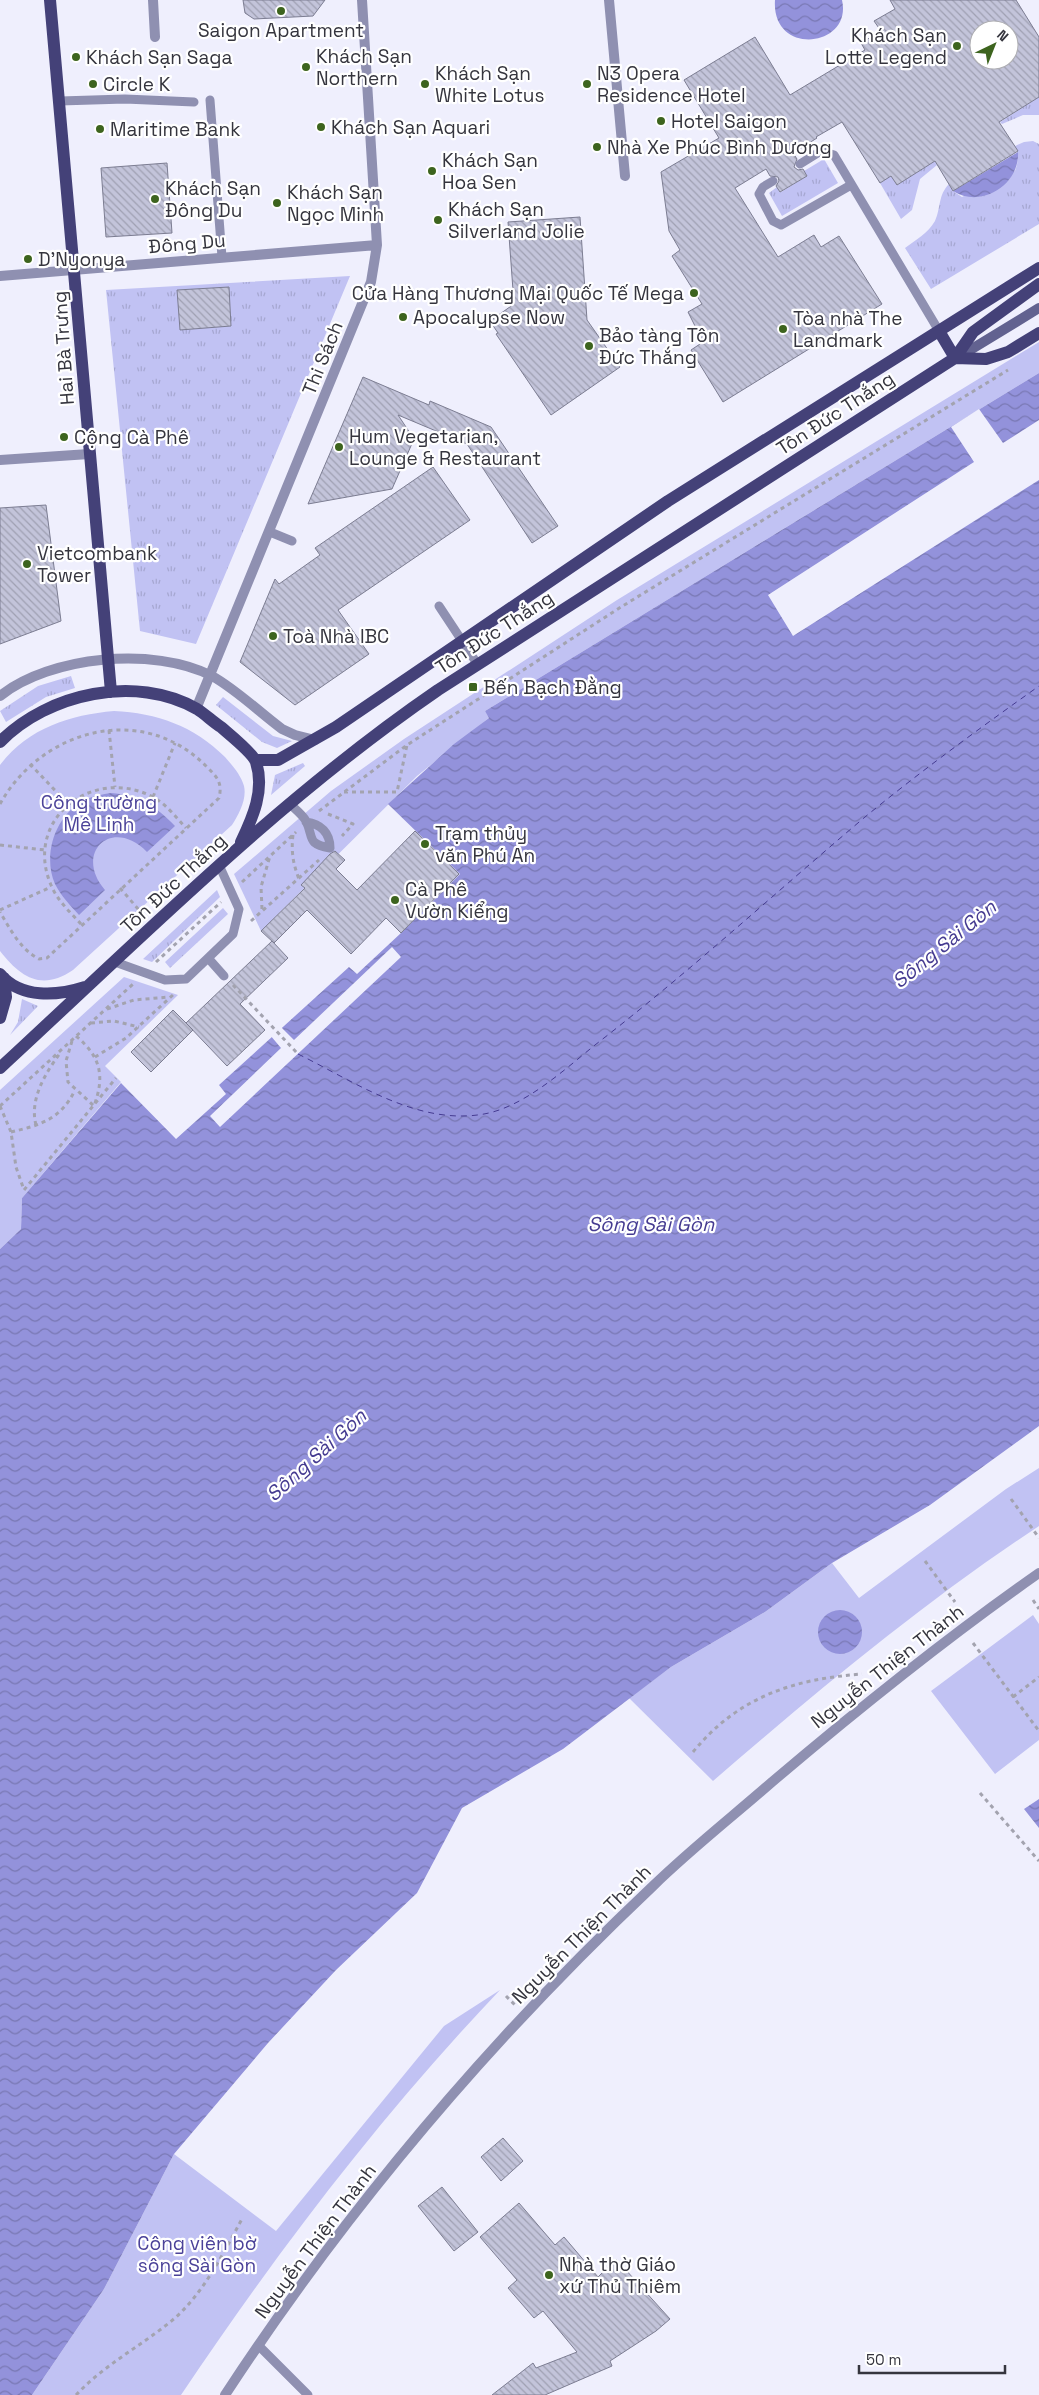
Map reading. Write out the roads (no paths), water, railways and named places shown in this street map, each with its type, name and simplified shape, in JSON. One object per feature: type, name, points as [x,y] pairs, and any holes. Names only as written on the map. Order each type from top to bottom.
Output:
[{"type":"main road","name":"Hai Bà Trưng","points":[[50,0],[76,270],[89,454],[112,692]]},
{"type":"main road","name":"Tôn Đức Thắng","points":[[255,760],[278,760],[315,740],[668,501],[1039,268]]},
{"type":"main road","name":"Tôn Đức Thắng","points":[[0,1068],[239,846],[380,730],[955,358],[973,332],[1039,284]]},
{"type":"main road","points":[[955,358],[1039,308]]},
{"type":"main road","points":[[939,331],[955,358]]},
{"type":"main road","points":[[955,358],[986,359],[1008,352],[1039,333]]},
{"type":"main road","points":[[2,736],[55,705],[83,696],[112,692],[139,692],[167,697],[196,709],[227,732],[255,760],[259,777],[257,801],[239,846]]},
{"type":"main road","points":[[2,976],[21,989],[46,995],[70,992],[90,985]]},
{"type":"main road","points":[[0,1018],[6,998],[2,976]]},
{"type":"street","points":[[153,0],[155,36]]},
{"type":"street","name":"Thi Sách","points":[[196,709],[371,282],[377,245],[362,0]]},
{"type":"street","points":[[609,0],[625,176]]},
{"type":"street","name":"Đông Du","points":[[0,276],[377,245]]},
{"type":"street","points":[[0,460],[89,454]]},
{"type":"street","points":[[0,696],[16,685],[52,670],[109,658],[158,661],[211,676],[282,729],[295,735],[315,740]]},
{"type":"street","name":"Nguyễn Thiện Thành","points":[[225,2395],[346,2226],[403,2154],[469,2077],[589,1948],[655,1883],[817,1744],[905,1672],[1039,1573]]},
{"type":"lane","points":[[60,101],[125,99],[194,102]]},
{"type":"lane","points":[[210,100],[222,257]]},
{"type":"lane","points":[[800,164],[821,152],[831,152],[939,331]]},
{"type":"lane","points":[[773,181],[763,186],[759,194],[773,221],[781,225],[851,185]]},
{"type":"lane","points":[[270,532],[292,541]]},
{"type":"lane","points":[[440,606],[478,665]]},
{"type":"lane","points":[[290,804],[306,822],[310,837],[322,847],[330,848],[327,833],[321,826],[306,822]]},
{"type":"lane","points":[[115,962],[165,980],[186,979],[233,934],[239,909],[219,865]]},
{"type":"lane","points":[[208,958],[224,976]]},
{"type":"lane","points":[[259,2346],[303,2393]]},
{"type":"water","points":[[775,0],[842,0],[842,16],[836,28],[825,36],[811,39],[797,38],[785,31],[777,18]]},
{"type":"water","points":[[1018,152],[1017,164],[1013,175],[997,191],[975,197],[964,196],[953,191]]},
{"type":"water","name":"Sông Sài Gòn","points":[[1039,373],[1039,1426],[930,1505],[832,1563],[765,1612],[671,1667],[563,1749],[462,1808],[417,1893],[336,1970],[268,2043],[174,2154],[104,2289],[32,2395],[0,2395],[0,1249],[21,1229],[22,1198],[121,1083],[176,1139],[226,1094],[219,1085],[349,967],[357,974],[460,874],[388,804],[454,744],[489,718],[485,711]]},
{"type":"water","points":[[111,793],[139,799],[154,807],[175,826],[147,852],[134,842],[121,838],[110,838],[101,844],[95,852],[93,863],[96,876],[105,890],[79,915],[55,884],[51,872],[51,848],[54,836],[66,815],[75,806],[91,797]]},
{"type":"water","points":[[844,1610],[856,1616],[861,1623],[861,1641],[856,1648],[849,1653],[836,1654],[828,1651],[821,1644],[818,1628],[821,1620],[828,1613]]},
{"type":"water","points":[[1039,1799],[1039,1828],[1024,1809]]},
{"type":"place","name":"Saigon Apartment","points":[[281,11]]},
{"type":"place","name":"Khách Sạn Lotte Legend","points":[[957,46]]},
{"type":"place","name":"Khách Sạn Saga","points":[[76,57]]},
{"type":"place","name":"Khách Sạn Northern","points":[[306,67]]},
{"type":"place","name":"Circle K","points":[[93,84]]},
{"type":"place","name":"Khách Sạn White Lotus","points":[[425,84]]},
{"type":"place","name":"N3 Opera Residence Hotel","points":[[587,84]]},
{"type":"place","name":"Hotel Saigon","points":[[661,121]]},
{"type":"place","name":"Khách Sạn Aquari","points":[[321,127]]},
{"type":"place","name":"Maritime Bank","points":[[100,129]]},
{"type":"place","name":"Nhà Xe Phúc Bình Dương","points":[[597,147]]},
{"type":"place","name":"Khách Sạn Hoa Sen","points":[[432,171]]},
{"type":"place","name":"Khách Sạn Đông Du","points":[[155,199]]},
{"type":"place","name":"Khách Sạn Ngọc Minh","points":[[277,203]]},
{"type":"place","name":"Khách Sạn Silverland Jolie","points":[[438,220]]},
{"type":"place","name":"D'Nyonya","points":[[28,259]]},
{"type":"place","name":"Cửa Hàng Thương Mại Quốc Tế Mega","points":[[694,293]]},
{"type":"place","name":"Apocalypse Now","points":[[403,317]]},
{"type":"place","name":"Tòa nhà The Landmark","points":[[783,329]]},
{"type":"place","name":"Bảo tàng Tôn Đức Thắng","points":[[589,346]]},
{"type":"place","name":"Cộng Cà Phê","points":[[64,437]]},
{"type":"place","name":"Hum Vegetarian, Lounge & Restaurant","points":[[339,447]]},
{"type":"place","name":"Vietcombank Tower","points":[[27,564]]},
{"type":"place","name":"Toà Nhà IBC","points":[[273,636]]},
{"type":"place","name":"Bến Bạch Đằng","points":[[473,687]]},
{"type":"place","name":"Trạm thủy văn Phú An","points":[[425,844]]},
{"type":"place","name":"Cà Phê Vườn Kiểng","points":[[395,900]]},
{"type":"place","name":"Nhà thờ Giáo xứ Thủ Thiêm","points":[[549,2275]]},
{"type":"park label","name":"Công trường Mê Linh","points":[[99,813]]},
{"type":"park label","name":"Công viên bờ sông Sài Gòn","points":[[197,2254]]}]
